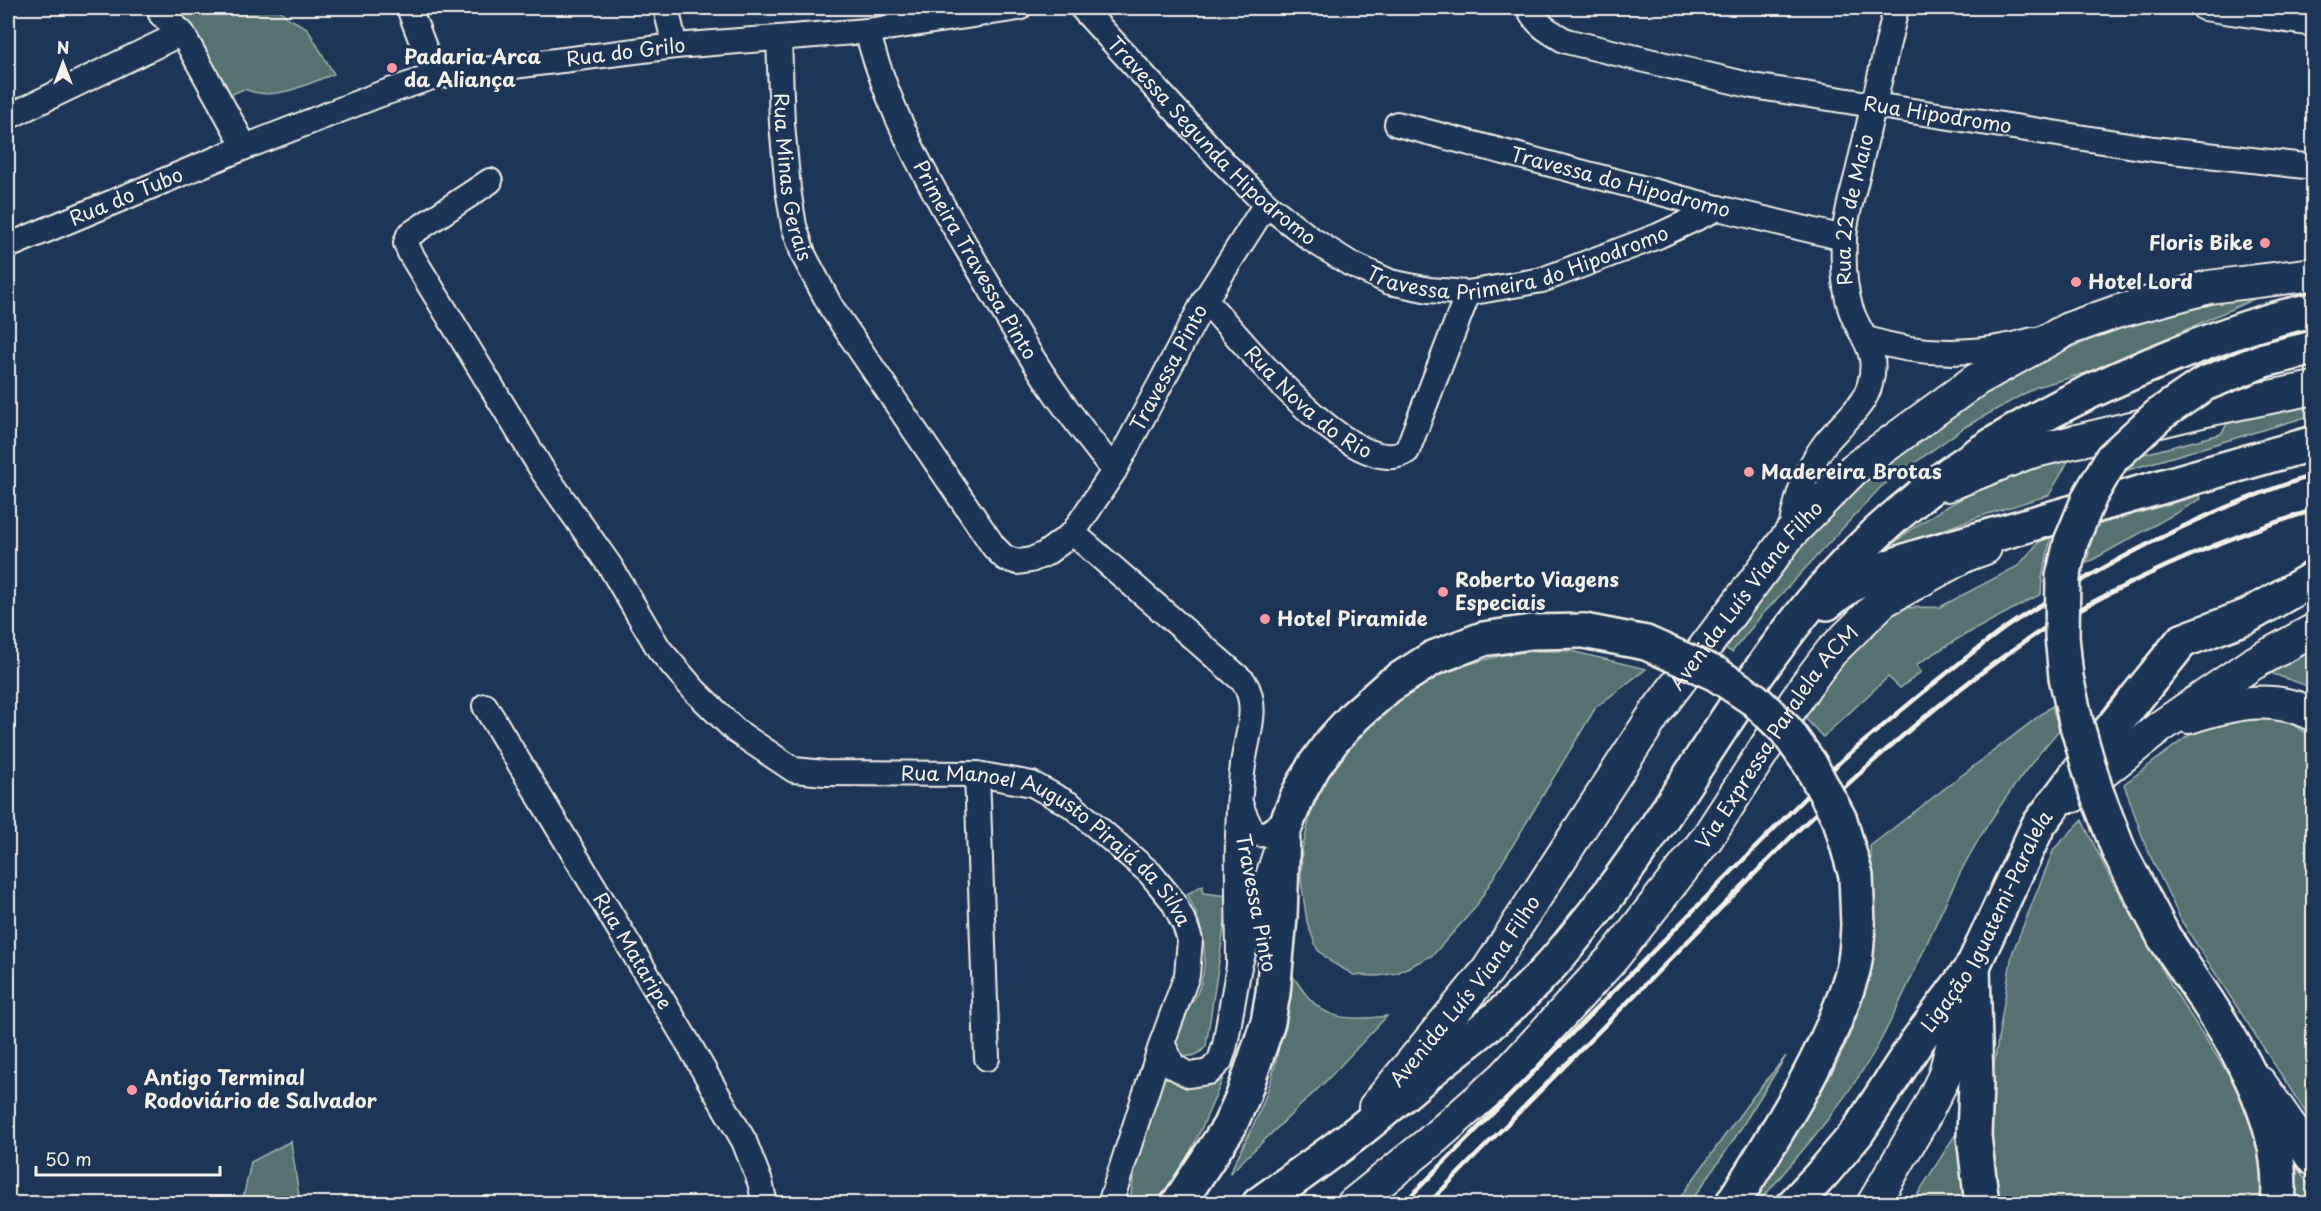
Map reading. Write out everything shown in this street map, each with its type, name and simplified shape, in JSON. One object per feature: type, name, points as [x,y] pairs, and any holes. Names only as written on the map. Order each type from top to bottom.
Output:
[{"type":"highway","points":[[1259,1203],[1348,1140],[1521,997],[1578,934],[1626,872],[1810,603],[1842,567],[1893,517],[1987,446],[2048,412],[2140,369],[2222,336],[2313,310]]},
{"type":"highway","points":[[2278,1203],[2280,1187],[2275,1140],[2244,1060],[2164,937],[2119,850],[2096,791],[2076,723],[2066,677],[2062,636],[2063,577],[2071,542],[2090,496],[2112,458],[2160,414],[2204,384],[2264,360],[2313,348]]},
{"type":"highway","name":"Via Expressa Paralela ACM","points":[[2104,502],[2313,443]]},
{"type":"highway","points":[[1758,676],[1807,620],[1832,598],[1873,573],[1920,556],[2104,502]]},
{"type":"highway","name":"Ligação Iguatemi-Paralela","points":[[1794,1203],[1857,1133],[1918,1040],[1973,966],[2038,826],[2104,738],[2182,641],[2248,616],[2313,578]]},
{"type":"highway","points":[[1178,1203],[1229,1127],[1268,1022],[1280,917],[1286,824],[1314,766],[1355,716],[1389,686],[1433,658],[1483,639],[1530,632],[1584,631],[1647,643],[1716,674],[1755,700],[1786,730],[1810,764],[1840,820],[1856,876],[1858,925],[1853,969],[1835,1021],[1800,1091],[1732,1203]]},
{"type":"highway","points":[[1973,966],[1976,1083],[1974,1136],[1982,1203]]},
{"type":"main road","name":"Avenida Luís Viana Filho","points":[[1348,1140],[1488,970],[1656,712],[1790,534],[1854,469],[1976,380],[2068,329],[2116,312],[2209,287],[2313,274]]},
{"type":"main road","points":[[1893,517],[1946,486],[2027,453],[2206,410],[2313,388]]},
{"type":"main road","name":"Via Expressa Paralela ACM","points":[[1353,1203],[1430,1142],[1504,1077],[1613,958],[1707,838],[1806,685],[1831,652],[1883,601],[1966,555],[2104,502]]},
{"type":"main road","points":[[2038,826],[2112,763],[2160,727],[2252,664],[2313,630]]},
{"type":"main road","points":[[2160,727],[2244,702],[2282,704],[2313,715]]},
{"type":"main road","points":[[1873,1203],[1924,1117],[1944,1077],[1973,966]]},
{"type":"main road","points":[[2244,1060],[2313,1160]]},
{"type":"street","points":[[159,8],[161,14],[182,33],[244,147]]},
{"type":"street","points":[[409,8],[435,76]]},
{"type":"street","points":[[666,8],[675,46]]},
{"type":"street","name":"Rua do Grilo","points":[[244,147],[378,95],[435,76],[675,46],[867,31],[944,13],[1019,8]]},
{"type":"street","name":"Travessa Segunda Hipodromo","points":[[1082,8],[1225,164],[1266,204],[1311,239],[1349,263]]},
{"type":"street","name":"Rua Hipodromo","points":[[1529,8],[1533,18],[1547,31],[1566,41],[1753,86],[2154,149],[2313,167]]},
{"type":"street","name":"Rua 22 de Maio","points":[[1790,534],[1801,486],[1811,464],[1862,401],[1870,387],[1872,358],[1867,339],[1856,323],[1850,307],[1846,287],[1844,238],[1896,8]]},
{"type":"street","points":[[2204,8],[2235,10],[2313,24]]},
{"type":"street","name":"Primeira Travessa Pinto","points":[[867,31],[894,112],[925,176],[1013,327],[1055,393],[1114,471]]},
{"type":"street","points":[[8,117],[182,33]]},
{"type":"street","name":"Rua Minas Gerais","points":[[779,38],[782,124],[794,226],[804,256],[831,307],[994,547],[1005,558]]},
{"type":"street","name":"Travessa do Hipodromo","points":[[1397,124],[1844,238]]},
{"type":"street","name":"Rua do Tubo","points":[[8,246],[244,147]]},
{"type":"street","name":"Rua Manoel Augusto Pirajá da Silva","points":[[490,181],[409,235],[406,243],[410,253],[544,473],[610,566],[659,649],[695,691],[736,731],[794,770],[825,773],[977,774],[1032,784],[1071,805],[1150,873],[1173,902],[1190,940],[1187,975],[1162,1043],[1110,1203]]},
{"type":"street","name":"Travessa Pinto","points":[[1005,558],[1018,562],[1031,560],[1045,554],[1073,533],[1114,471],[1205,300],[1266,204]]},
{"type":"street","name":"Travessa Primeira do Hipodromo","points":[[1349,263],[1390,282],[1429,290],[1468,293],[1542,280],[1658,236],[1718,207]]},
{"type":"street","name":"Rua Nova do Rio","points":[[1205,300],[1288,390],[1336,435],[1357,448],[1387,458],[1407,451],[1468,293]]},
{"type":"street","points":[[1867,339],[1894,348],[1956,352],[2015,345],[2068,329]]},
{"type":"street","name":"Travessa Pinto","points":[[1073,533],[1244,682],[1251,692],[1252,720],[1243,765],[1240,808],[1239,966]]},
{"type":"street","name":"Rua Mataripe","points":[[485,706],[688,1043],[744,1141],[760,1182],[765,1203]]},
{"type":"street","points":[[977,774],[987,1058]]},
{"type":"street","name":"Travessa Pinto","points":[[1240,808],[1249,828],[1255,833],[1262,835],[1286,824]]},
{"type":"street","name":"Travessa Pinto","points":[[1240,808],[1255,912],[1273,993]]},
{"type":"street","points":[[1162,1043],[1173,1066],[1189,1075],[1209,1072],[1220,1061],[1239,966],[1286,824]]},
{"type":"green space","points":[[163,8],[278,8],[288,18],[307,28],[334,74],[278,93],[256,93],[244,89],[225,97]]},
{"type":"green space","points":[[2267,293],[2094,371],[2036,387],[1965,427],[1881,487],[1761,616],[1732,652],[1720,646],[1813,531],[1860,482],[1918,435],[2018,370],[2109,332],[2221,299]]},
{"type":"green space","points":[[2313,402],[2313,415],[2128,470],[2140,455],[2221,434],[2229,421]]},
{"type":"green space","points":[[2070,458],[2049,495],[1981,516],[1884,551],[1927,519],[1971,494],[2019,474]]},
{"type":"green space","points":[[2200,495],[2201,499],[2087,563],[2097,525]]},
{"type":"green space","points":[[2051,537],[2041,594],[1959,638],[1916,665],[1921,672],[1900,688],[1888,677],[1823,737],[1801,714],[1841,659],[1896,608],[1940,607],[2018,566],[2039,542]]},
{"type":"green space","points":[[2313,648],[2313,688],[2268,672]]},
{"type":"green space","points":[[1535,651],[1571,651],[1646,669],[1596,707],[1475,908],[1433,955],[1397,973],[1378,976],[1354,975],[1331,962],[1317,949],[1307,922],[1301,879],[1302,850],[1311,813],[1330,769],[1359,731],[1398,698],[1438,676],[1469,664],[1503,655]]},
{"type":"green space","points":[[2052,706],[2059,730],[2016,783],[1979,839],[1957,879],[1898,1006],[1865,1067],[1810,1142],[1765,1195],[1757,1196],[1755,1187],[1791,1138],[1837,1064],[1859,1009],[1873,947],[1870,846]]},
{"type":"green space","points":[[2263,715],[2287,721],[2313,737],[2313,1124],[2182,922],[2146,847],[2124,784],[2188,736],[2209,725]]},
{"type":"green space","points":[[2082,820],[2110,878],[2174,990],[2249,1106],[2261,1157],[2264,1203],[1998,1204],[1992,1190],[1988,1101],[2012,954],[2054,849]]},
{"type":"green space","points":[[1203,885],[1203,893],[1229,896],[1206,1046],[1196,1055],[1184,1056],[1176,1049],[1175,1030],[1198,991],[1204,966],[1201,929],[1187,894]]},
{"type":"green space","points":[[1287,967],[1307,996],[1327,1012],[1352,1018],[1387,1016],[1327,1080],[1229,1174],[1261,1108],[1277,1057]]},
{"type":"green space","points":[[1786,1056],[1731,1144],[1690,1203],[1676,1203],[1752,1098]]},
{"type":"green space","points":[[1162,1075],[1178,1083],[1192,1085],[1223,1078],[1194,1145],[1175,1178],[1153,1203],[1129,1204],[1139,1149]]},
{"type":"green space","points":[[1962,1124],[1968,1203],[1912,1203]]},
{"type":"green space","points":[[291,1141],[300,1203],[242,1203],[251,1162]]},
{"type":"green space","points":[[2297,1167],[2313,1192],[2313,1203],[2292,1204]]},
{"type":"railway","points":[[1403,1204],[1842,760],[1943,676],[2015,621],[2114,562],[2169,533],[2225,508],[2314,475]]},
{"type":"railway","points":[[1428,1204],[1793,835],[1881,754],[1942,703],[2045,628],[2118,589],[2228,540],[2314,510]]},
{"type":"place","name":"Padaria Arca da Aliança","points":[[392,68]]},
{"type":"place","name":"Floris Bike","points":[[2265,243]]},
{"type":"place","name":"Hotel Lord","points":[[2076,282]]},
{"type":"place","name":"Madereira Brotas","points":[[1749,472]]},
{"type":"place","name":"Roberto Viagens Especiais","points":[[1443,592]]},
{"type":"place","name":"Hotel Piramide","points":[[1265,619]]},
{"type":"place","name":"Antigo Terminal Rodoviário de Salvador","points":[[132,1090]]}]
